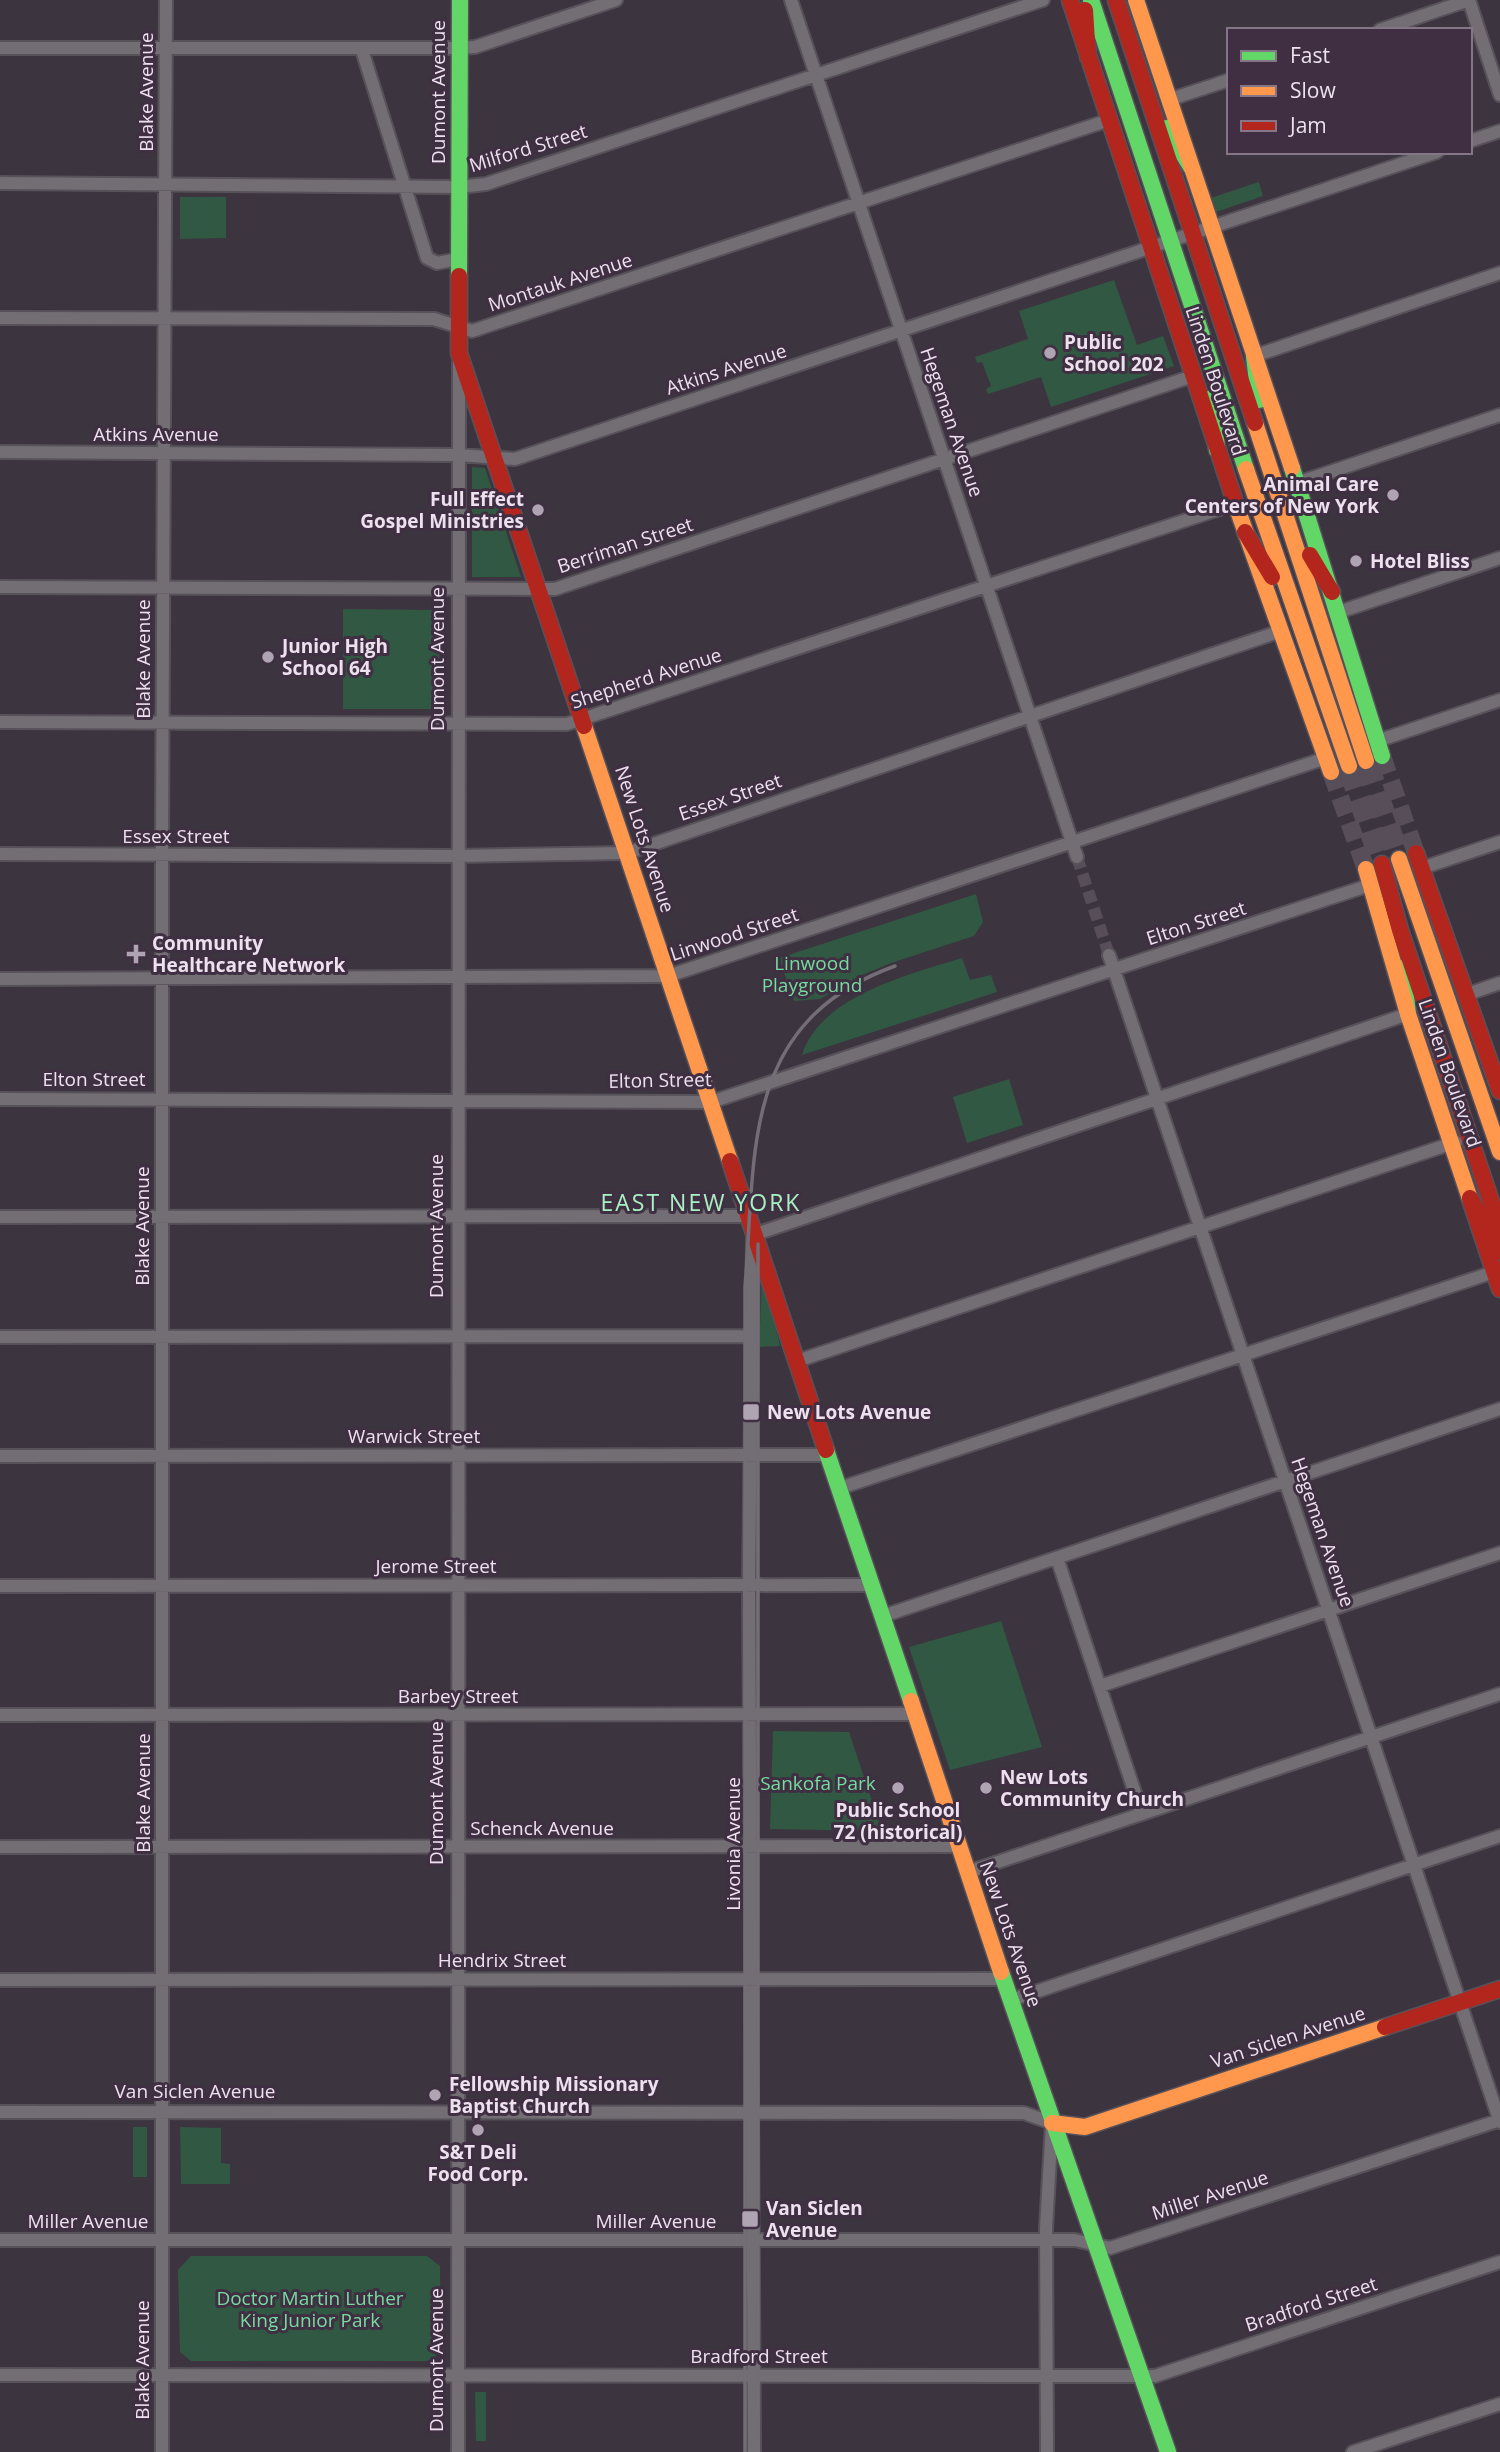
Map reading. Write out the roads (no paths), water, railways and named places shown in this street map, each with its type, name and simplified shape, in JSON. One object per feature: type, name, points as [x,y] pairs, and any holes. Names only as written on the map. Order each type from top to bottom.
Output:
[{"type":"main road","name":"Dumont Avenue","points":[[459,353],[460,0]]},
{"type":"main road","name":"Linden Boulevard","points":[[1070,0],[1235,504],[1329,765]]},
{"type":"main road","points":[[1085,0],[1088,57]]},
{"type":"main road","name":"Linden Boulevard","points":[[1091,0],[1295,616],[1349,766]]},
{"type":"main road","name":"Linden Boulevard","points":[[1116,0],[1288,518],[1375,753]]},
{"type":"main road","points":[[1136,0],[1339,611],[1375,753]]},
{"type":"main road","points":[[1145,90],[1191,167]]},
{"type":"main road","name":"New Lots Avenue","points":[[459,353],[958,1846],[1168,2452]]},
{"type":"main road","points":[[1254,356],[1263,445]]},
{"type":"main road","points":[[1209,359],[1217,450]]},
{"type":"main road","points":[[1288,518],[1332,592]]},
{"type":"main road","points":[[1245,532],[1295,616]]},
{"type":"main road","name":"Linden Boulevard","points":[[1399,859],[1496,1129],[1500,1152]]},
{"type":"main road","points":[[1419,860],[1500,1091]]},
{"type":"main road","name":"Linden Boulevard","points":[[1382,864],[1400,930],[1500,1228]]},
{"type":"main road","name":"Linden Boulevard","points":[[1368,877],[1408,1014],[1500,1289]]},
{"type":"main road","points":[[1400,930],[1408,1014]]},
{"type":"main road","points":[[1470,1198],[1500,1251]]},
{"type":"main road","name":"Van Siclen Avenue","points":[[1052,2123],[1085,2127],[1500,1989]]},
{"type":"street","name":"Blake Avenue","points":[[162,2452],[162,723],[166,0]]},
{"type":"street","points":[[0,48],[362,50],[475,47],[616,0]]},
{"type":"street","name":"Hegeman Avenue","points":[[790,0],[1077,857]]},
{"type":"street","name":"Milford Street","points":[[0,183],[459,187],[485,184],[1043,0]]},
{"type":"street","points":[[1386,28],[1469,0],[1500,94]]},
{"type":"street","points":[[362,50],[427,258],[438,262],[458,259]]},
{"type":"street","points":[[1168,100],[1227,81]]},
{"type":"street","name":"Montauk Avenue","points":[[0,318],[434,319],[459,324],[472,331],[1109,120]]},
{"type":"street","points":[[1472,140],[1500,131]]},
{"type":"street","name":"Atkins Avenue","points":[[0,452],[459,455],[515,459],[1431,154]]},
{"type":"street","points":[[1254,356],[1500,273]]},
{"type":"street","name":"Dumont Avenue","points":[[458,2452],[459,353]]},
{"type":"street","name":"Berriman Street","points":[[0,587],[555,589],[1193,376]]},
{"type":"street","points":[[1297,483],[1500,415]]},
{"type":"street","name":"Shepherd Avenue","points":[[0,722],[564,724],[583,720],[1235,504]]},
{"type":"street","points":[[1339,611],[1500,558]]},
{"type":"street","name":"Essex Street","points":[[0,854],[457,856],[627,853],[1281,631]]},
{"type":"street","points":[[1375,753],[1500,700]]},
{"type":"street","name":"Linwood Street","points":[[0,979],[668,976],[1073,843],[1329,765]]},
{"type":"street","points":[[1419,860],[1500,842]]},
{"type":"street","name":"Elton Street","points":[[0,1099],[457,1098],[711,1102],[1114,971],[1368,877]]},
{"type":"street","name":"Hegeman Avenue","points":[[1109,955],[1500,2121]]},
{"type":"street","points":[[1468,994],[1500,984]]},
{"type":"street","points":[[753,1235],[1408,1014]]},
{"type":"street","points":[[797,1361],[1496,1129]]},
{"type":"street","points":[[0,1217],[747,1216]]},
{"type":"street","name":"Livonia Avenue","points":[[753,1235],[749,1586],[753,1847],[751,2111],[754,2452]]},
{"type":"street","points":[[840,1488],[1494,1272]]},
{"type":"street","points":[[0,1337],[751,1336]]},
{"type":"street","points":[[883,1616],[1500,1409]]},
{"type":"street","name":"Warwick Street","points":[[0,1456],[829,1455]]},
{"type":"street","points":[[1100,1686],[1500,1553]]},
{"type":"street","points":[[1057,1558],[1142,1814]]},
{"type":"street","name":"Jerome Street","points":[[0,1586],[872,1585]]},
{"type":"street","points":[[968,1872],[1500,1693]]},
{"type":"street","name":"Barbey Street","points":[[0,1715],[915,1714]]},
{"type":"street","points":[[1011,2000],[1500,1836]]},
{"type":"street","name":"Schenck Avenue","points":[[0,1847],[958,1846]]},
{"type":"street","name":"Hendrix Street","points":[[0,1980],[1003,1979]]},
{"type":"street","name":"Van Siclen Avenue","points":[[0,2112],[1024,2113],[1052,2123]]},
{"type":"street","name":"Miller Avenue","points":[[0,2241],[1074,2240],[1110,2248],[1500,2121]]},
{"type":"street","points":[[1047,2452],[1047,2240],[1052,2123]]},
{"type":"street","name":"Bradford Street","points":[[0,2375],[1155,2376],[1500,2262]]},
{"type":"street","points":[[1353,2452],[1500,2404]]},
{"type":"tunnel","points":[[1382,756],[1416,853]]},
{"type":"tunnel","points":[[1366,761],[1399,859]]},
{"type":"tunnel","points":[[1349,766],[1382,864]]},
{"type":"tunnel","points":[[1331,772],[1366,869]]},
{"type":"tunnel","points":[[1077,857],[1109,955]]},
{"type":"railway","points":[[745,2452],[745,1287],[751,1187],[766,1096],[783,1056],[808,1021],[845,990],[895,966]]},
{"type":"railway","points":[[758,1244],[758,2452]]},
{"type":"place","name":"Public School 202","points":[[1050,353]]},
{"type":"place","name":"Animal Care Centers of New York","points":[[1393,495]]},
{"type":"place","name":"Full Effect Gospel Ministries","points":[[538,510]]},
{"type":"place","name":"Hotel Bliss","points":[[1356,561]]},
{"type":"place","name":"Junior High School 64","points":[[268,657]]},
{"type":"place","name":"Community Healthcare Network","points":[[136,954]]},
{"type":"place","name":"New Lots Avenue","points":[[751,1412]]},
{"type":"place","name":"Public School 72 (historical)","points":[[898,1788]]},
{"type":"place","name":"New Lots Community Church","points":[[986,1788]]},
{"type":"place","name":"Fellowship Missionary Baptist Church","points":[[435,2095]]},
{"type":"place","name":"S&T Deli Food Corp.","points":[[478,2130]]},
{"type":"place","name":"Van Siclen Avenue","points":[[750,2219]]},
{"type":"district","name":"EAST NEW YORK","points":[[701,1203]]},
{"type":"park label","name":"Linwood Playground","points":[[812,974]]},
{"type":"park label","name":"Sankofa Park","points":[[818,1783]]},
{"type":"park label","name":"Doctor Martin Luther King Junior Park","points":[[310,2309]]}]
